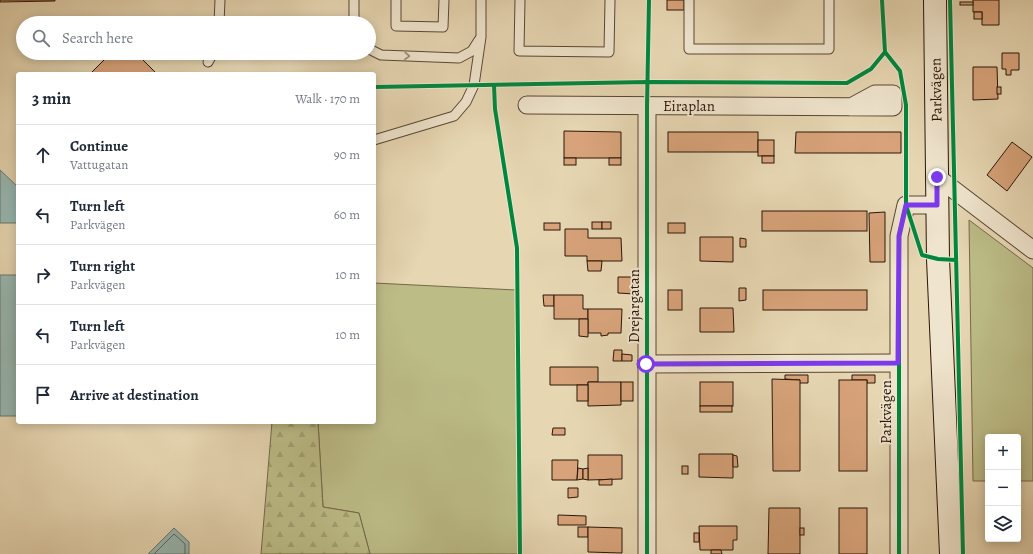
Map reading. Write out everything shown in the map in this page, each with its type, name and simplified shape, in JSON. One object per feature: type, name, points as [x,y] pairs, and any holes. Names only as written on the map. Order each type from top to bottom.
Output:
[{"type":"main road","name":"Parkvägen","points":[[935,0],[937,205],[951,554]]},
{"type":"street","name":"Eiraplan","points":[[527,105],[851,107]]},
{"type":"street","name":"Drejargatan","points":[[647,106],[647,554]]},
{"type":"street","points":[[937,177],[1033,250]]},
{"type":"street","name":"Parkvägen","points":[[899,554],[899,236],[906,205],[937,205]]},
{"type":"street","points":[[646,364],[898,363]]},
{"type":"lane","points":[[219,16],[220,0]]},
{"type":"lane","points":[[354,0],[354,16]]},
{"type":"lane","points":[[396,0],[396,26],[444,27],[444,0]]},
{"type":"lane","points":[[376,139],[454,116],[466,102],[474,85],[481,37],[481,0]]},
{"type":"lane","points":[[520,0],[519,51],[609,52],[610,0]]},
{"type":"lane","points":[[689,0],[689,49],[829,49],[829,0]]},
{"type":"lane","points":[[376,52],[381,55],[459,58],[472,51],[481,37]]},
{"type":"green space","points":[[969,220],[1033,268],[1033,481],[1021,481],[1021,434],[985,434],[985,481],[973,481]]},
{"type":"green space","points":[[376,283],[516,290],[520,554],[370,554],[359,513],[323,507],[318,424],[376,424]]},
{"type":"green space","points":[[272,424],[318,424],[323,507],[359,513],[370,554],[261,554]]},
{"type":"water","points":[[0,170],[16,185],[16,223],[0,223]]},
{"type":"water","points":[[0,275],[16,275],[16,416],[0,416]]},
{"type":"water","points":[[174,528],[189,542],[189,554],[148,554]]},
{"type":"building","points":[[0,0],[55,0],[55,1],[0,2]]},
{"type":"building","points":[[667,0],[684,0],[684,10],[667,10]]},
{"type":"building","points":[[973,0],[999,0],[999,25],[982,25],[982,12],[973,12]]},
{"type":"building","points":[[960,2],[973,2],[973,5],[960,5]]},
{"type":"building","points":[[974,12],[982,12],[982,19],[974,19]]},
{"type":"building","points":[[1002,53],[1019,53],[1019,70],[1011,70],[1011,75],[1006,75],[1006,69],[1002,69]]},
{"type":"building","points":[[104,60],[143,60],[155,72],[92,72]]},
{"type":"building","points":[[973,67],[997,67],[998,99],[973,100]]},
{"type":"building","points":[[997,87],[1001,87],[1001,94],[997,94]]},
{"type":"building","points":[[564,131],[621,132],[621,158],[564,158]]},
{"type":"building","points":[[668,132],[758,132],[758,152],[668,152]]},
{"type":"building","points":[[796,132],[901,132],[901,153],[795,153]]},
{"type":"building","points":[[758,140],[774,140],[774,156],[758,156]]},
{"type":"building","points":[[1012,142],[1032,157],[1007,191],[987,175]]},
{"type":"building","points":[[762,156],[774,156],[774,163],[762,163]]},
{"type":"building","points":[[564,158],[576,158],[576,165],[564,165]]},
{"type":"building","points":[[609,158],[621,158],[621,165],[609,165]]},
{"type":"building","points":[[762,211],[867,211],[867,231],[762,231]]},
{"type":"building","points":[[885,212],[885,262],[870,262],[869,213]]},
{"type":"building","points":[[592,222],[602,222],[602,229],[592,229]]},
{"type":"building","points":[[602,222],[611,222],[611,229],[602,229]]},
{"type":"building","points":[[544,223],[560,223],[560,230],[544,230]]},
{"type":"building","points":[[668,223],[685,223],[685,233],[668,233]]},
{"type":"building","points":[[565,229],[588,229],[588,238],[621,238],[622,261],[587,261],[587,256],[565,256]]},
{"type":"building","points":[[700,237],[733,237],[733,262],[700,261]]},
{"type":"building","points":[[740,238],[746,239],[746,247],[740,247]]},
{"type":"building","points":[[587,261],[602,261],[601,271],[588,271]]},
{"type":"building","points":[[618,277],[635,277],[635,294],[618,293]]},
{"type":"building","points":[[739,288],[746,288],[746,300],[739,301]]},
{"type":"building","points":[[668,290],[682,290],[682,310],[668,310]]},
{"type":"building","points":[[763,290],[867,290],[867,310],[763,310]]},
{"type":"building","points":[[543,295],[554,295],[554,306],[544,306]]},
{"type":"building","points":[[554,295],[583,295],[583,309],[588,309],[588,319],[554,319]]},
{"type":"building","points":[[700,308],[733,308],[734,332],[700,332]]},
{"type":"building","points":[[588,309],[622,309],[621,333],[608,333],[608,335],[601,336],[601,333],[588,333]]},
{"type":"building","points":[[579,319],[588,319],[588,337],[579,336]]},
{"type":"building","points":[[614,350],[622,350],[622,361],[613,361]]},
{"type":"building","points":[[622,354],[632,355],[632,361],[622,361]]},
{"type":"building","points":[[550,367],[598,367],[598,382],[588,382],[588,385],[550,385]]},
{"type":"building","points":[[785,375],[808,375],[808,383],[799,383],[800,380],[785,379]]},
{"type":"building","points":[[852,375],[875,375],[875,383],[867,383],[867,380],[852,380]]},
{"type":"building","points":[[772,379],[800,380],[800,471],[773,471]]},
{"type":"building","points":[[839,380],[867,380],[867,471],[839,471]]},
{"type":"building","points":[[588,382],[621,382],[621,405],[588,406]]},
{"type":"building","points":[[621,382],[633,382],[633,401],[621,401]]},
{"type":"building","points":[[700,382],[733,382],[733,406],[700,406]]},
{"type":"building","points":[[577,385],[588,385],[588,401],[577,401]]},
{"type":"building","points":[[700,406],[732,406],[732,412],[700,412]]},
{"type":"building","points":[[553,428],[565,428],[565,435],[552,435]]},
{"type":"building","points":[[699,454],[733,454],[733,478],[699,477]]},
{"type":"building","points":[[588,455],[622,455],[622,479],[588,480]]},
{"type":"building","points":[[733,455],[737,456],[738,467],[733,467]]},
{"type":"building","points":[[552,460],[578,460],[577,480],[552,480]]},
{"type":"building","points":[[682,466],[688,466],[688,474],[682,474]]},
{"type":"building","points":[[578,468],[583,469],[583,479],[577,480]]},
{"type":"building","points":[[588,468],[588,480],[583,479],[583,469]]},
{"type":"building","points":[[612,479],[612,485],[599,485],[599,480]]},
{"type":"building","points":[[568,488],[578,488],[578,497],[568,498]]},
{"type":"building","points":[[769,508],[800,508],[800,554],[768,554]]},
{"type":"building","points":[[839,508],[867,508],[867,554],[839,554]]},
{"type":"building","points":[[558,515],[586,516],[586,525],[558,525]]},
{"type":"building","points":[[699,526],[737,526],[737,540],[733,540],[733,550],[700,550]]},
{"type":"building","points":[[578,527],[588,527],[588,537],[578,537]]},
{"type":"building","points":[[588,527],[622,528],[622,553],[588,552]]},
{"type":"building","points":[[800,528],[804,528],[804,535],[800,535]]},
{"type":"building","points":[[694,533],[699,533],[699,542],[694,542]]},
{"type":"building","points":[[711,550],[721,550],[722,554],[711,554]]},
{"type":"cycle path","points":[[647,554],[647,106],[649,0]]},
{"type":"cycle path","points":[[882,0],[885,52],[900,71],[906,105],[906,205],[922,255],[938,259],[956,260]]},
{"type":"cycle path","points":[[950,0],[963,554]]},
{"type":"cycle path","points":[[376,87],[648,82],[847,83],[871,69],[885,52]]},
{"type":"cycle path","points":[[494,85],[495,109],[517,248],[520,553]]},
{"type":"cycle path","points":[[899,554],[899,236],[906,205],[937,205]]},
{"type":"route","points":[[646,364],[898,363],[899,236],[906,205],[937,205],[937,177]]}]
